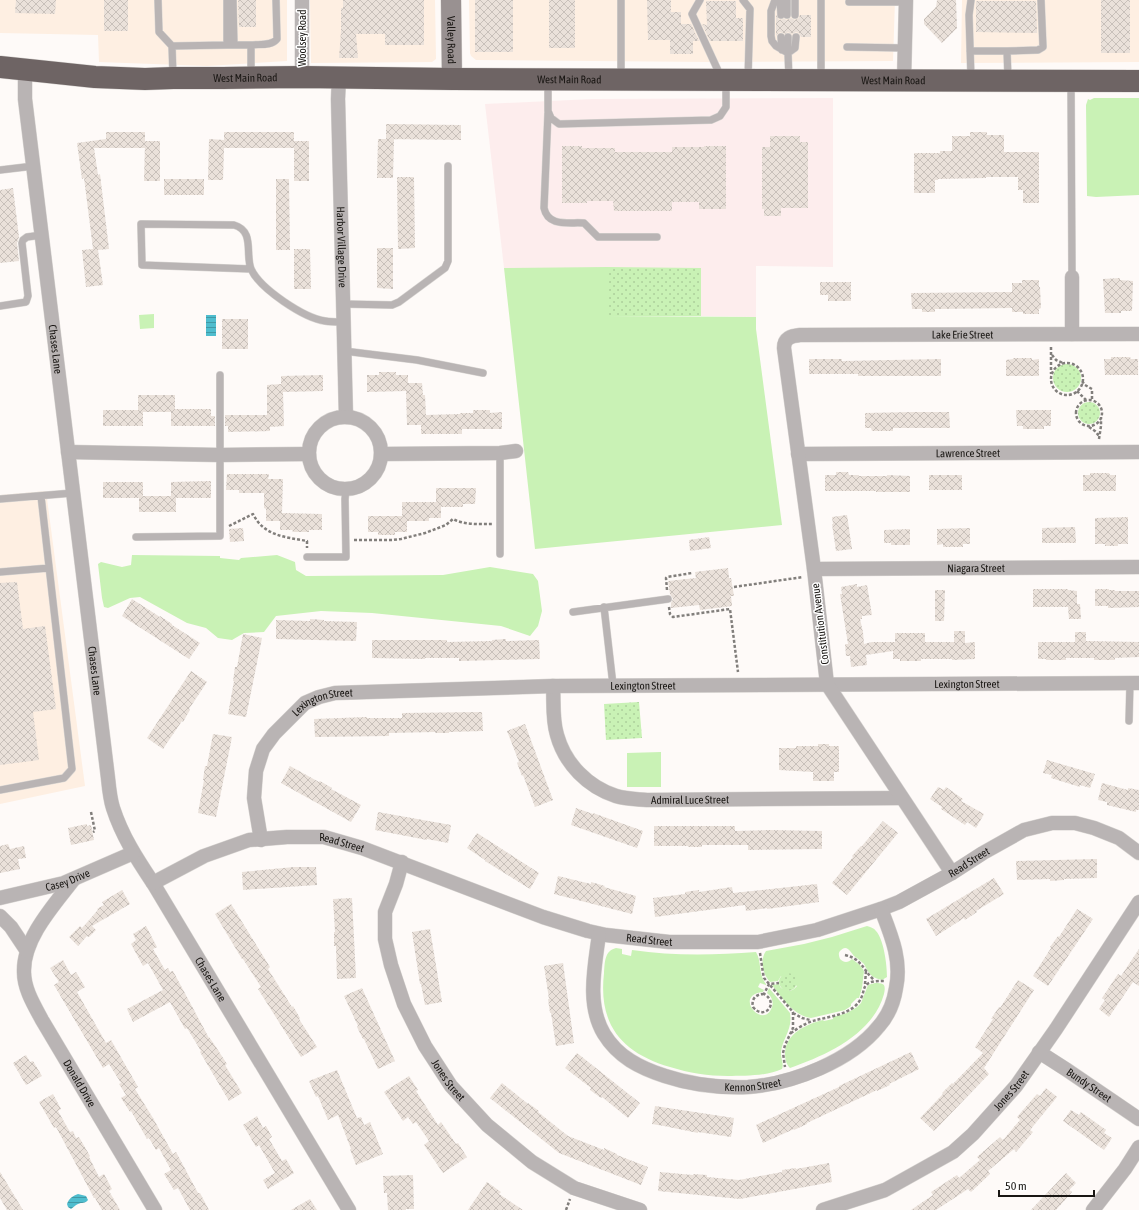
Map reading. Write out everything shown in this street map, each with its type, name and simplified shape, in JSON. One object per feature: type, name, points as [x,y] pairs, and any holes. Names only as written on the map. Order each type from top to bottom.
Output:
[{"type":"highway","name":"West Main Road","points":[[0,67],[95,78],[145,79],[302,77],[548,80],[1139,80]]},
{"type":"main road","name":"Valley Road","points":[[452,0],[452,79]]},
{"type":"street","name":"Woolsey Road","points":[[302,0],[302,77]]},
{"type":"street","points":[[904,80],[906,1]]},
{"type":"street","name":"Chases Lane","points":[[25,70],[25,99],[108,778],[113,807],[133,853],[349,1210]]},
{"type":"street","name":"Harbor Village Drive","points":[[338,78],[346,417]]},
{"type":"street","points":[[1072,277],[1072,334]]},
{"type":"street","name":"Lake Erie Street","points":[[786,340],[792,336],[800,335],[1139,334]]},
{"type":"street","name":"Constitution Avenue","points":[[786,340],[784,348],[814,572],[827,684],[952,874]]},
{"type":"street","points":[[346,417],[364,423],[371,429],[380,445],[380,454],[378,468],[370,479],[355,488],[346,489],[330,486],[317,476],[310,462],[309,454],[312,438],[323,425],[337,418],[346,417]]},
{"type":"street","points":[[380,454],[500,453],[516,451]]},
{"type":"street","points":[[68,452],[220,455],[309,454]]},
{"type":"street","name":"Lawrence Street","points":[[798,454],[1139,452]]},
{"type":"street","name":"Niagara Street","points":[[814,572],[1139,567]]},
{"type":"street","name":"Lexington Street","points":[[261,840],[254,798],[256,771],[263,749],[274,734],[305,703],[319,696],[345,692],[613,685],[1135,683]]},
{"type":"street","name":"Admiral Luce Street","points":[[553,686],[556,733],[572,766],[582,777],[593,785],[605,792],[617,796],[647,800],[902,798]]},
{"type":"street","name":"Read Street","points":[[152,883],[204,856],[249,840],[261,840],[287,836],[324,837],[402,862],[543,917],[599,934],[668,942],[758,942],[817,930],[899,902],[952,874],[983,853],[1024,830],[1052,823],[1075,823],[1094,828],[1119,838],[1139,853]]},
{"type":"street","name":"Casey Drive","points":[[0,898],[74,879],[133,853]]},
{"type":"street","name":"Jones Street","points":[[402,862],[396,884],[385,912],[385,939],[391,965],[404,1004],[425,1046],[451,1086],[487,1125],[532,1162],[574,1188],[640,1210]]},
{"type":"street","name":"Donald Drive","points":[[74,879],[36,931],[27,950],[24,971],[26,987],[32,1003],[155,1210]]},
{"type":"street","name":"Jones Street","points":[[824,1210],[885,1190],[952,1152],[973,1134],[1016,1086],[1056,1029],[1139,902]]},
{"type":"street","name":"Kennon Street","points":[[599,934],[593,977],[593,997],[599,1023],[604,1034],[614,1048],[638,1066],[680,1082],[726,1087],[749,1087],[789,1079],[811,1072],[839,1059],[872,1035],[880,1025],[893,1000],[897,982],[897,958],[892,938],[881,909]]},
{"type":"street","points":[[0,916],[11,927],[27,950]]},
{"type":"street","name":"Bundy Street","points":[[1039,1052],[1139,1120]]},
{"type":"street","points":[[1093,1210],[1125,1169],[1139,1147]]},
{"type":"lane","points":[[158,0],[159,32],[172,46],[173,78]]},
{"type":"lane","points":[[227,0],[230,45]]},
{"type":"lane","points":[[230,45],[233,0]]},
{"type":"lane","points":[[172,46],[270,44],[277,39],[276,0]]},
{"type":"lane","points":[[621,0],[621,80]]},
{"type":"lane","points":[[548,111],[551,118],[559,124],[711,120],[720,116],[726,107],[724,80],[692,14],[700,0]]},
{"type":"lane","points":[[743,0],[750,9],[748,80]]},
{"type":"lane","points":[[775,0],[771,11],[771,36],[772,41],[785,51]]},
{"type":"lane","points":[[780,0],[784,15],[787,0]]},
{"type":"lane","points":[[795,0],[795,15]]},
{"type":"lane","points":[[821,80],[822,0]]},
{"type":"lane","points":[[971,0],[969,15],[972,80]]},
{"type":"lane","points":[[970,51],[1038,50],[1043,47],[1041,0]]},
{"type":"lane","points":[[849,2],[906,1]]},
{"type":"lane","points":[[784,37],[789,80]]},
{"type":"lane","points":[[785,51],[795,48],[796,37]]},
{"type":"lane","points":[[251,45],[251,78]]},
{"type":"lane","points":[[847,47],[905,48]]},
{"type":"lane","points":[[1007,50],[1008,80]]},
{"type":"lane","points":[[548,80],[544,208],[548,219],[554,222],[584,223],[598,237],[657,237]]},
{"type":"lane","points":[[1071,80],[1072,277]]},
{"type":"lane","points":[[0,170],[34,166]]},
{"type":"lane","points":[[343,304],[392,305],[399,302],[445,268],[448,261],[448,166]]},
{"type":"lane","points":[[251,269],[142,265],[141,224],[240,226],[244,229],[246,236],[251,269],[266,287],[278,298],[308,315],[325,321],[344,322]]},
{"type":"lane","points":[[0,306],[26,302],[28,296],[22,243],[27,237],[42,235]]},
{"type":"lane","points":[[344,351],[417,360],[483,373]]},
{"type":"lane","points":[[136,537],[220,536],[220,376]]},
{"type":"lane","points":[[500,453],[500,554]]},
{"type":"lane","points":[[307,557],[346,557],[346,489]]},
{"type":"lane","points":[[0,499],[73,493]]},
{"type":"lane","points":[[0,790],[64,778],[72,769],[41,496]]},
{"type":"lane","points":[[0,572],[49,568]]},
{"type":"lane","points":[[573,612],[668,598]]},
{"type":"lane","points":[[604,607],[613,685]]},
{"type":"lane","points":[[1129,721],[1135,683]]},
{"type":"path","points":[[1051,334],[1051,353],[1051,376],[1053,386],[1061,394],[1072,394],[1081,387],[1082,375],[1080,370],[1076,366],[1056,360],[1051,353]]},
{"type":"path","points":[[1051,376],[1056,367],[1066,363]]},
{"type":"path","points":[[1082,381],[1085,385],[1092,389],[1092,400]]},
{"type":"path","points":[[1077,391],[1086,400]]},
{"type":"path","points":[[1099,436],[1091,428],[1082,424],[1076,417],[1075,412],[1077,406],[1081,402],[1086,400],[1097,402],[1102,411],[1099,452]]},
{"type":"path","points":[[1087,426],[1096,424],[1101,416]]},
{"type":"path","points":[[220,531],[253,514],[261,526],[269,532],[307,541],[307,557]]},
{"type":"path","points":[[346,540],[401,539],[425,533],[446,525],[453,519],[472,524],[500,524]]},
{"type":"path","points":[[734,587],[814,572]]},
{"type":"path","points":[[692,573],[666,578],[670,614],[672,617],[730,609],[740,685]]},
{"type":"path","points":[[91,812],[95,831],[93,832]]},
{"type":"path","points":[[758,942],[762,973],[769,984],[793,1012],[802,1018],[813,1021]]},
{"type":"path","points":[[845,955],[852,956],[858,960],[875,981]]},
{"type":"path","points":[[790,1035],[813,1021],[843,1013],[853,1008],[862,996],[865,985],[866,970]]},
{"type":"path","points":[[865,985],[868,982],[875,981],[897,982]]},
{"type":"path","points":[[769,984],[778,983]]},
{"type":"path","points":[[764,994],[769,984]]},
{"type":"path","points":[[764,994],[770,998],[771,1002],[770,1007],[763,1013],[758,1012],[753,1008],[752,1000],[754,996],[764,994]]},
{"type":"path","points":[[789,1079],[783,1053],[792,1028],[793,1012]]},
{"type":"shaded area","points":[[0,0],[287,0],[287,61],[207,66],[99,62],[98,35],[0,33]]},
{"type":"shaded area","points":[[310,0],[435,0],[436,59],[432,62],[311,63]]},
{"type":"shaded area","points":[[469,0],[895,0],[893,61],[708,62],[476,60],[470,53]]},
{"type":"shaded area","points":[[962,0],[1139,0],[1139,62],[961,63]]},
{"type":"shaded area","points":[[833,98],[833,267],[756,266],[756,317],[701,316],[701,268],[504,268],[485,104],[592,99]]},
{"type":"shaded area","points":[[46,491],[85,786],[0,804],[0,495]]},
{"type":"green space","points":[[1094,98],[1139,98],[1139,195],[1087,196],[1086,105],[1088,99],[1090,100]]},
{"type":"green space","points":[[607,267],[608,316],[756,317],[756,329],[782,525],[535,549],[504,268]]},
{"type":"green space","points":[[607,267],[701,268],[701,316],[607,316]]},
{"type":"green space","points":[[154,314],[154,328],[140,329],[139,315]]},
{"type":"green space","points":[[1067,364],[1077,368],[1081,378],[1077,388],[1067,392],[1057,388],[1053,378],[1057,368]]},
{"type":"green space","points":[[1085,402],[1093,402],[1100,409],[1100,417],[1093,424],[1085,424],[1078,417],[1078,409]]},
{"type":"green space","points":[[132,555],[220,556],[220,558],[239,560],[241,558],[277,555],[295,562],[296,570],[306,576],[443,575],[490,567],[533,574],[538,581],[542,611],[538,626],[530,636],[501,626],[372,613],[321,611],[276,616],[264,632],[244,633],[232,640],[218,638],[206,628],[187,623],[140,597],[130,598],[108,608],[104,607],[98,564],[101,562],[122,567],[131,565]]},
{"type":"green space","points":[[639,702],[642,738],[606,740],[604,704]]},
{"type":"green space","points":[[661,752],[661,787],[627,787],[627,753]]},
{"type":"green space","points":[[867,926],[875,930],[881,940],[886,960],[887,977],[882,980],[873,977],[864,964],[847,948],[842,949],[839,953],[840,959],[846,962],[852,959],[860,965],[864,971],[859,998],[857,998],[851,1006],[845,1010],[811,1018],[805,1017],[789,1006],[772,985],[779,984],[781,988],[790,991],[797,986],[781,976],[778,981],[770,982],[767,979],[763,966],[763,958],[766,951],[804,944]]},
{"type":"green space","points":[[616,948],[622,949],[622,954],[631,956],[632,950],[694,954],[756,952],[762,976],[766,985],[760,983],[758,987],[764,990],[763,992],[754,994],[750,999],[750,1004],[753,1010],[757,1014],[763,1015],[768,1013],[773,1003],[771,997],[767,993],[769,988],[790,1013],[791,1019],[789,1029],[783,1043],[781,1053],[783,1065],[782,1069],[770,1073],[755,1075],[706,1075],[670,1067],[653,1061],[626,1045],[610,1022],[605,1008],[603,991],[605,961],[609,952]]},
{"type":"green space","points":[[784,973],[792,973],[797,978],[795,989],[792,991],[784,991],[779,986],[779,978]]},
{"type":"green space","points":[[875,983],[884,985],[884,994],[870,1021],[859,1032],[847,1041],[819,1057],[790,1068],[785,1057],[786,1046],[798,1030],[810,1024],[833,1019],[833,1017],[847,1013],[857,1007],[861,1003],[868,985]]},
{"type":"water","points":[[206,315],[216,315],[216,336],[206,336]]},
{"type":"water","points":[[78,1194],[86,1196],[88,1200],[77,1204],[71,1209],[67,1204],[71,1198]]},
{"type":"building","points":[[16,0],[56,0],[55,14],[15,13]]},
{"type":"building","points":[[104,0],[128,0],[128,31],[104,31]]},
{"type":"building","points":[[238,0],[256,0],[256,27],[239,27]]},
{"type":"building","points":[[343,0],[424,0],[424,45],[385,45],[385,34],[356,34],[358,58],[339,58],[341,8],[343,8]]},
{"type":"building","points":[[475,0],[513,0],[513,52],[475,52]]},
{"type":"building","points":[[549,0],[575,0],[575,48],[549,48]]},
{"type":"building","points":[[647,0],[671,0],[671,12],[681,12],[681,24],[691,24],[699,41],[693,41],[693,54],[670,54],[670,40],[648,40]]},
{"type":"building","points":[[937,0],[956,0],[957,28],[942,43],[924,24],[924,19],[936,7]]},
{"type":"building","points":[[1101,0],[1130,0],[1130,53],[1101,53]]},
{"type":"building","points":[[706,1],[736,1],[736,18],[743,18],[743,41],[710,41],[702,24],[707,25]]},
{"type":"building","points":[[976,1],[1036,1],[1037,33],[976,32]]},
{"type":"building","points":[[776,15],[779,20],[787,20],[791,18],[795,20],[799,18],[800,15],[811,15],[811,37],[801,37],[799,33],[796,32],[792,34],[788,32],[785,34],[780,32],[776,36]]},
{"type":"building","points":[[386,124],[461,125],[461,140],[386,139]]},
{"type":"building","points":[[106,132],[145,132],[145,141],[160,141],[160,181],[144,181],[145,148],[94,148],[98,175],[100,174],[109,249],[98,250],[103,285],[86,287],[82,250],[93,249],[84,178],[82,179],[77,143],[106,139]]},
{"type":"building","points":[[224,132],[294,132],[294,141],[309,141],[309,181],[294,181],[294,148],[224,148],[223,180],[208,180],[209,139],[224,140]]},
{"type":"building","points":[[970,132],[987,132],[987,135],[1004,135],[1004,152],[1039,152],[1039,203],[1023,203],[1023,190],[1018,190],[1018,177],[938,179],[935,180],[935,193],[914,193],[914,153],[940,153],[940,151],[952,151],[952,136],[970,136]]},
{"type":"building","points":[[770,136],[800,136],[800,142],[808,142],[808,208],[781,208],[781,216],[764,216],[764,209],[762,209],[762,147],[770,147]]},
{"type":"building","points":[[378,139],[394,139],[393,178],[377,178]]},
{"type":"building","points":[[562,146],[582,146],[582,148],[615,148],[615,152],[672,152],[672,147],[726,146],[726,209],[699,209],[699,202],[672,202],[672,211],[614,211],[613,201],[562,203]]},
{"type":"building","points":[[397,177],[414,177],[415,248],[398,249]]},
{"type":"building","points":[[164,179],[204,179],[204,195],[164,195]]},
{"type":"building","points":[[276,179],[289,179],[290,250],[276,250]]},
{"type":"building","points":[[13,188],[19,237],[17,243],[19,261],[0,263],[0,190]]},
{"type":"building","points":[[377,248],[393,248],[393,289],[377,288]]},
{"type":"building","points":[[294,249],[310,249],[311,289],[294,289]]},
{"type":"building","points":[[1120,278],[1120,280],[1133,281],[1132,311],[1105,313],[1103,279]]},
{"type":"building","points":[[1022,280],[1039,280],[1041,308],[1039,309],[1039,314],[1012,312],[1012,308],[935,309],[935,312],[922,312],[922,309],[912,309],[911,293],[1012,292],[1012,283],[1022,283]]},
{"type":"building","points":[[820,282],[851,282],[851,301],[828,301],[828,295],[820,295]]},
{"type":"building","points":[[222,319],[248,319],[248,349],[222,349]]},
{"type":"building","points":[[1111,357],[1130,357],[1131,359],[1138,359],[1138,375],[1105,375],[1104,359],[1111,359]]},
{"type":"building","points":[[1013,358],[1032,358],[1032,360],[1039,359],[1039,376],[1006,376],[1006,360]]},
{"type":"building","points":[[809,359],[842,359],[842,361],[941,359],[941,376],[858,376],[858,374],[809,374]]},
{"type":"building","points":[[379,372],[396,372],[396,375],[408,375],[408,383],[422,383],[423,395],[425,395],[426,415],[473,413],[473,410],[490,410],[490,413],[502,412],[502,429],[462,429],[462,434],[421,434],[421,425],[407,425],[406,391],[367,392],[367,375],[379,375]]},
{"type":"building","points":[[323,375],[323,391],[283,392],[284,426],[270,427],[270,431],[228,432],[228,426],[225,426],[225,415],[267,415],[267,385],[281,384],[281,376]]},
{"type":"building","points":[[138,395],[175,395],[175,409],[211,409],[211,416],[215,416],[215,426],[171,426],[171,412],[143,412],[143,426],[103,426],[103,410],[138,410]]},
{"type":"building","points":[[1016,410],[1051,410],[1051,426],[1044,426],[1044,429],[1023,429],[1023,426],[1017,426]]},
{"type":"building","points":[[949,412],[950,428],[893,428],[893,431],[872,431],[871,428],[865,428],[865,413]]},
{"type":"building","points":[[836,472],[848,472],[849,475],[859,476],[910,476],[910,492],[825,491],[825,475],[836,475]]},
{"type":"building","points":[[1090,473],[1109,473],[1110,475],[1116,475],[1116,491],[1083,491],[1083,475],[1090,475]]},
{"type":"building","points":[[227,474],[269,474],[268,479],[283,479],[282,513],[322,514],[322,530],[293,532],[292,530],[280,530],[280,521],[266,521],[264,493],[239,493],[239,490],[226,490]]},
{"type":"building","points":[[929,475],[962,475],[962,490],[929,490]]},
{"type":"building","points":[[211,481],[211,498],[176,498],[176,512],[139,512],[139,498],[103,498],[103,482],[143,482],[143,496],[171,496],[171,482]]},
{"type":"building","points":[[436,488],[476,488],[475,504],[463,504],[463,507],[441,507],[441,518],[429,518],[429,521],[407,521],[407,532],[395,532],[395,535],[378,535],[378,532],[368,532],[368,516],[402,516],[402,502],[436,502]]},
{"type":"building","points":[[847,515],[852,549],[836,551],[832,517]]},
{"type":"building","points":[[1128,517],[1128,544],[1105,546],[1105,544],[1095,544],[1095,518]]},
{"type":"building","points":[[1075,527],[1076,543],[1042,543],[1042,528]]},
{"type":"building","points":[[243,528],[244,541],[230,542],[229,529]]},
{"type":"building","points":[[970,528],[970,544],[963,544],[963,547],[943,547],[943,544],[937,545],[937,529]]},
{"type":"building","points":[[910,529],[910,545],[891,545],[891,543],[884,543],[884,530]]},
{"type":"building","points":[[709,537],[711,548],[690,551],[689,540]]},
{"type":"building","points":[[728,568],[734,596],[731,596],[732,606],[700,610],[699,605],[671,608],[673,599],[670,594],[668,581],[696,578],[695,572]]},
{"type":"building","points":[[17,582],[23,629],[45,626],[56,709],[33,712],[39,760],[0,765],[0,583]]},
{"type":"building","points":[[857,584],[857,587],[867,585],[872,615],[862,616],[862,619],[860,619],[864,644],[872,642],[895,642],[895,633],[925,633],[925,642],[954,642],[954,631],[965,631],[965,643],[975,642],[975,659],[921,659],[921,661],[900,661],[900,659],[893,659],[893,651],[866,655],[867,665],[851,667],[850,656],[846,656],[845,644],[848,644],[840,594],[842,594],[841,587]]},
{"type":"building","points":[[1033,589],[1068,589],[1077,591],[1077,604],[1080,604],[1081,619],[1069,619],[1068,607],[1033,607]]},
{"type":"building","points":[[1095,589],[1139,591],[1139,607],[1108,608],[1108,606],[1095,606]]},
{"type":"building","points":[[935,590],[945,590],[944,621],[935,621]]},
{"type":"building","points":[[132,599],[200,643],[189,659],[122,616]]},
{"type":"building","points":[[310,619],[357,622],[356,641],[276,639],[276,620],[310,621]]},
{"type":"building","points":[[1075,632],[1086,632],[1086,641],[1139,642],[1139,657],[1115,658],[1115,660],[1094,660],[1094,658],[1066,658],[1066,660],[1038,659],[1038,642],[1075,642]]},
{"type":"building","points":[[243,634],[262,638],[246,717],[228,714],[235,667],[237,667]]},
{"type":"building","points":[[506,639],[506,641],[539,640],[540,659],[459,661],[459,658],[372,658],[372,640],[447,640],[447,642],[492,641]]},
{"type":"building","points":[[191,671],[207,682],[189,709],[190,710],[183,722],[182,721],[163,749],[147,738]]},
{"type":"building","points":[[482,712],[483,731],[449,733],[389,733],[389,736],[315,737],[314,719],[367,717],[402,718],[402,713]]},
{"type":"building","points":[[525,724],[553,800],[535,807],[517,763],[519,762],[507,731]]},
{"type":"building","points":[[213,734],[232,737],[216,817],[198,813],[205,766],[207,766]]},
{"type":"building","points":[[818,744],[839,746],[839,772],[834,772],[834,781],[813,781],[813,772],[779,770],[779,748],[818,746]]},
{"type":"building","points":[[1047,760],[1095,774],[1090,788],[1080,785],[1080,787],[1051,778],[1052,775],[1043,773]]},
{"type":"building","points":[[290,766],[319,782],[320,781],[332,788],[331,789],[361,805],[351,822],[281,783]]},
{"type":"building","points":[[1102,783],[1128,790],[1128,788],[1139,790],[1139,810],[1136,810],[1136,812],[1107,805],[1107,802],[1098,800]]},
{"type":"building","points":[[938,787],[944,790],[946,787],[963,799],[961,801],[984,814],[976,828],[967,822],[965,825],[941,809],[942,807],[930,799]]},
{"type":"building","points":[[576,808],[643,831],[637,848],[571,825]]},
{"type":"building","points":[[378,812],[451,825],[448,843],[375,830]]},
{"type":"building","points":[[883,821],[898,833],[847,895],[832,883],[853,857],[852,856]]},
{"type":"building","points":[[87,824],[87,826],[91,825],[94,840],[71,845],[68,828]]},
{"type":"building","points":[[654,826],[735,826],[735,831],[822,831],[822,849],[748,850],[748,845],[702,845],[702,847],[654,846]]},
{"type":"building","points":[[477,833],[539,873],[530,889],[467,848]]},
{"type":"building","points":[[8,844],[10,849],[24,846],[26,858],[18,859],[20,869],[0,873],[0,846]]},
{"type":"building","points":[[1097,859],[1097,878],[1050,881],[1050,879],[1017,880],[1016,861]]},
{"type":"building","points":[[294,867],[316,867],[317,885],[243,890],[242,872]]},
{"type":"building","points":[[558,876],[591,884],[591,882],[636,896],[632,914],[554,894]]},
{"type":"building","points":[[994,878],[1004,894],[976,911],[977,912],[965,920],[964,918],[936,936],[926,919]]},
{"type":"building","points":[[817,884],[819,902],[746,911],[745,905],[655,917],[653,898],[685,894],[685,892],[699,890],[699,892],[732,887],[733,893]]},
{"type":"building","points":[[122,890],[130,904],[92,926],[96,930],[89,937],[87,936],[78,946],[69,937],[80,926],[82,928],[98,910],[97,909],[104,905],[102,902]]},
{"type":"building","points":[[352,898],[356,978],[337,979],[336,946],[334,946],[335,932],[333,899]]},
{"type":"building","points":[[231,904],[270,967],[268,969],[292,1007],[293,1006],[300,1018],[299,1019],[317,1047],[301,1057],[258,989],[261,987],[215,914]]},
{"type":"building","points":[[1077,909],[1093,919],[1048,986],[1033,976],[1051,948],[1050,947],[1058,936],[1059,937]]},
{"type":"building","points":[[146,926],[157,947],[153,949],[165,970],[168,968],[170,972],[173,971],[209,1038],[227,1064],[225,1065],[242,1093],[229,1101],[200,1052],[201,1051],[187,1028],[185,1029],[170,1002],[133,1022],[127,1009],[163,990],[148,963],[143,966],[131,944],[136,940],[133,934]]},
{"type":"building","points":[[430,929],[442,1002],[425,1005],[420,984],[412,932]]},
{"type":"building","points":[[1139,949],[1139,986],[1133,982],[1109,1017],[1099,1009],[1105,1000],[1102,998],[1118,974],[1121,976]]},
{"type":"building","points":[[63,960],[71,975],[76,972],[85,987],[77,992],[106,1043],[111,1040],[138,1087],[135,1089],[173,1154],[176,1152],[209,1210],[190,1210],[178,1188],[174,1190],[164,1174],[171,1170],[159,1148],[156,1150],[149,1138],[147,1139],[131,1111],[130,1112],[121,1098],[126,1095],[119,1084],[121,1083],[109,1064],[103,1068],[54,985],[59,982],[50,968]]},
{"type":"building","points":[[563,963],[574,1043],[556,1046],[544,966]]},
{"type":"building","points":[[1018,980],[1034,990],[984,1068],[989,1074],[934,1131],[920,1118],[943,1094],[942,1093],[952,1083],[953,1084],[983,1053],[975,1047],[993,1019],[991,1019]]},
{"type":"building","points":[[362,988],[395,1061],[378,1069],[357,1027],[358,1026],[344,996]]},
{"type":"building","points":[[911,1052],[919,1069],[889,1084],[890,1085],[763,1143],[756,1125]]},
{"type":"building","points":[[577,1053],[640,1103],[628,1118],[602,1097],[601,1098],[590,1090],[591,1088],[565,1068]]},
{"type":"building","points":[[26,1055],[30,1062],[33,1061],[42,1076],[26,1085],[13,1063]]},
{"type":"building","points":[[337,1070],[357,1118],[361,1117],[364,1125],[370,1122],[383,1154],[356,1165],[338,1115],[328,1120],[318,1096],[316,1097],[309,1081]]},
{"type":"building","points":[[409,1076],[418,1090],[416,1091],[438,1125],[441,1122],[467,1157],[443,1173],[424,1145],[429,1141],[416,1122],[413,1124],[408,1117],[403,1121],[384,1092]]},
{"type":"building","points":[[502,1083],[539,1111],[538,1112],[568,1136],[604,1150],[604,1148],[617,1155],[648,1167],[641,1185],[559,1153],[490,1098]]},
{"type":"building","points":[[1046,1088],[1057,1097],[1030,1130],[1033,1132],[1016,1152],[1014,1149],[988,1171],[990,1174],[971,1192],[968,1189],[936,1210],[911,1210],[933,1195],[931,1192],[957,1175],[959,1178],[980,1160],[977,1157],[1000,1137],[1003,1140],[1020,1120],[1017,1117],[1037,1094],[1040,1096]]},
{"type":"building","points":[[53,1094],[61,1109],[58,1111],[70,1132],[73,1131],[76,1138],[79,1137],[90,1156],[89,1157],[99,1177],[104,1174],[112,1189],[109,1191],[120,1210],[102,1210],[94,1198],[56,1127],[54,1128],[39,1102]]},
{"type":"building","points":[[655,1106],[734,1118],[731,1137],[698,1133],[652,1124]]},
{"type":"building","points":[[1071,1110],[1079,1115],[1081,1112],[1106,1130],[1104,1133],[1112,1138],[1104,1150],[1063,1121]]},
{"type":"building","points":[[257,1116],[263,1128],[266,1126],[272,1137],[269,1139],[282,1161],[286,1159],[294,1173],[268,1189],[263,1180],[275,1173],[259,1145],[256,1147],[243,1125]]},
{"type":"building","points":[[829,1163],[832,1182],[740,1199],[658,1191],[660,1172],[707,1175],[707,1177],[739,1180],[782,1172],[782,1170]]},
{"type":"building","points":[[0,1172],[23,1210],[7,1210],[0,1198]]},
{"type":"building","points":[[1066,1173],[1076,1183],[1069,1190],[1072,1192],[1056,1210],[1031,1210]]},
{"type":"building","points":[[413,1175],[414,1209],[388,1210],[387,1193],[384,1193],[383,1176]]},
{"type":"building","points":[[487,1182],[501,1192],[499,1194],[523,1210],[468,1210]]},
{"type":"building","points":[[310,1199],[317,1210],[291,1210]]}]
